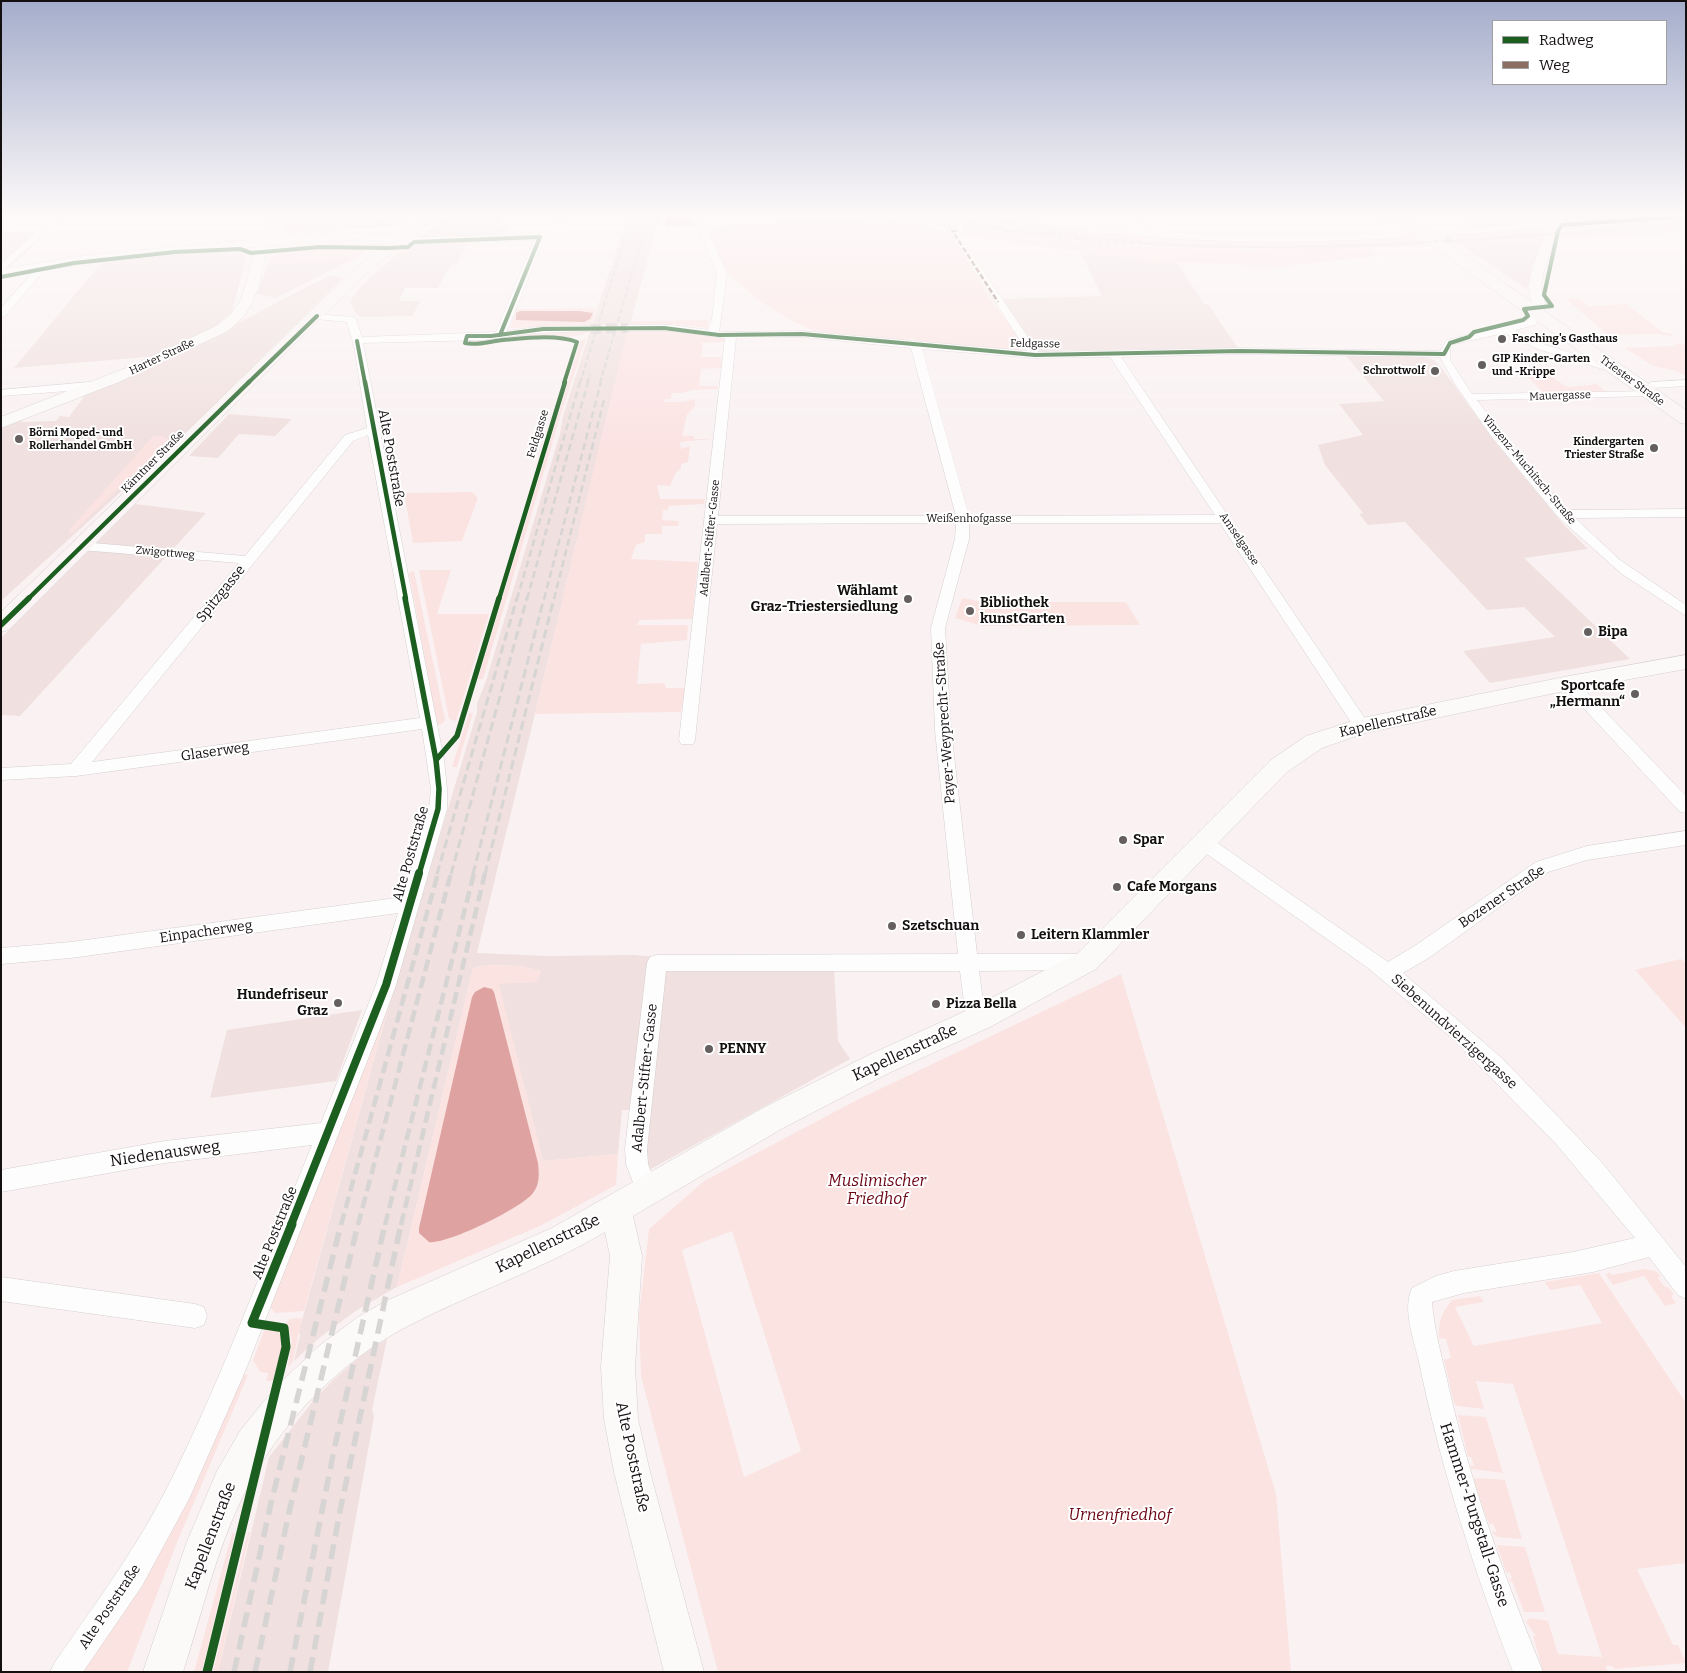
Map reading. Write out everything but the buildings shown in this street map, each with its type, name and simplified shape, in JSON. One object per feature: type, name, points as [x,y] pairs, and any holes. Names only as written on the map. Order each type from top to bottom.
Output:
[{"type":"main road","name":"Harter Straße","points":[[1,423],[142,367],[202,339],[237,317],[248,299],[250,292]]},
{"type":"main road","name":"Kärntner Straße","points":[[1,624],[340,292]]},
{"type":"main road","points":[[1511,292],[1536,310]]},
{"type":"main road","points":[[1535,292],[1536,310]]},
{"type":"main road","name":"Triester Straße","points":[[1536,310],[1619,371],[1657,387],[1686,419]]},
{"type":"main road","name":"Triester Straße","points":[[1536,310],[1657,387],[1686,409]]},
{"type":"main road","name":"Kapellenstraße","points":[[163,1672],[199,1562],[220,1506],[253,1444],[291,1396],[331,1358],[370,1329],[414,1306],[563,1239],[773,1118],[980,1018],[1087,961],[1279,766],[1301,750],[1329,736],[1362,726],[1569,683],[1686,662]]},
{"type":"main road","name":"Alte Poststraße","points":[[616,1210],[626,1256],[618,1367],[621,1419],[632,1472],[684,1672]]},
{"type":"street","points":[[1,314],[20,292]]},
{"type":"street","points":[[500,335],[516,292]]},
{"type":"street","points":[[712,334],[717,319],[720,292]]},
{"type":"street","name":"Feldgasse","points":[[993,292],[1035,355]]},
{"type":"street","points":[[1444,354],[1447,345],[1454,341],[1531,323],[1536,310]]},
{"type":"street","name":"Alte Poststraße","points":[[66,1672],[132,1576],[180,1490],[225,1389],[379,1004],[438,809],[438,779],[429,722],[357,341],[351,319],[317,316]]},
{"type":"street","name":"Feldgasse","points":[[628,328],[672,328],[731,335],[802,334],[916,346],[1035,355],[1240,352],[1444,354]]},
{"type":"street","points":[[357,341],[376,338],[500,335],[536,330],[591,329]]},
{"type":"street","points":[[1504,329],[1542,347],[1619,371]]},
{"type":"street","name":"Adalbert-Stifter-Gasse","points":[[687,740],[731,335]]},
{"type":"street","name":"Payer-Weyprecht-Straße","points":[[916,346],[963,519],[962,539],[938,628],[943,730],[974,1004],[980,1018]]},
{"type":"street","name":"Amselgasse","points":[[1114,354],[1362,726]]},
{"type":"street","name":"Vinzenz-Muchitsch-Straße","points":[[1444,354],[1445,360],[1469,398],[1563,514],[1595,545],[1636,578],[1686,612]]},
{"type":"street","name":"Mauergasse","points":[[1469,398],[1657,387],[1686,383]]},
{"type":"street","name":"Harter Straße","points":[[1,392],[95,386]]},
{"type":"street","name":"Spitzgasse","points":[[76,770],[350,438],[356,434],[373,430]]},
{"type":"street","points":[[1563,514],[1686,513]]},
{"type":"street","name":"Weißenhofgasse","points":[[712,520],[1225,519]]},
{"type":"street","name":"Zwigottweg","points":[[81,546],[249,560]]},
{"type":"street","points":[[1569,683],[1686,807]]},
{"type":"street","name":"Glaserweg","points":[[1,774],[76,770],[429,722]]},
{"type":"street","name":"Bozener Straße","points":[[1388,972],[1423,951],[1542,867],[1587,853],[1686,838]]},
{"type":"street","name":"Siebenundvierzigergasse","points":[[1203,842],[1388,972],[1431,1007],[1513,1084],[1625,1206],[1653,1244],[1683,1277]]},
{"type":"street","name":"Einpacherweg","points":[[1,956],[71,950],[410,904]]},
{"type":"street","points":[[969,961],[1087,961]]},
{"type":"street","name":"Adalbert-Stifter-Gasse","points":[[647,1190],[637,1164],[636,1149],[658,963],[969,961]]},
{"type":"street","name":"Niedenausweg","points":[[1,1181],[165,1152],[329,1133]]},
{"type":"street","name":"Hammer-Purgstall-Gasse","points":[[1528,1672],[1502,1607],[1456,1470],[1439,1404],[1420,1313],[1420,1296],[1428,1291],[1460,1283],[1581,1261],[1653,1244]]},
{"type":"street","points":[[1,1289],[195,1316]]},
{"type":"shaded area","points":[[77,292],[237,292],[232,312],[213,328],[159,356],[14,368]]},
{"type":"shaded area","points":[[258,292],[288,292],[276,298],[257,294]]},
{"type":"shaded area","points":[[297,292],[329,292],[195,424],[1,601],[1,428],[24,419],[21,422],[56,421],[60,416],[69,417],[86,394],[132,376]]},
{"type":"shaded area","points":[[357,292],[403,292],[399,301],[421,301],[412,316],[360,317],[355,312],[350,301]]},
{"type":"shaded area","points":[[603,292],[639,292],[629,324],[592,325]]},
{"type":"shaded area","points":[[1100,292],[1196,292],[1204,304],[1208,304],[1238,348],[1039,351],[1000,299],[1102,296]]},
{"type":"shaded area","points":[[520,311],[580,311],[593,313],[590,319],[584,322],[516,320],[516,313]]},
{"type":"shaded area","points":[[590,331],[627,331],[627,334],[477,953],[548,956],[633,955],[834,969],[838,1041],[850,1059],[640,1175],[639,1110],[622,1110],[618,1154],[543,1161],[498,983],[536,982],[541,971],[520,966],[487,965],[473,968],[397,1287],[357,1310],[319,1338],[294,1361],[300,1335],[299,1331],[388,1009],[477,712],[477,704],[486,681],[560,434],[563,416]]},
{"type":"shaded area","points":[[1346,356],[1425,357],[1434,360],[1441,367],[1496,443],[1563,524],[1588,549],[1524,558],[1630,659],[1490,683],[1463,651],[1555,637],[1524,607],[1487,610],[1405,522],[1368,525],[1359,514],[1363,513],[1325,465],[1318,445],[1363,435],[1339,404],[1384,401]]},
{"type":"shaded area","points":[[229,414],[292,419],[275,436],[239,434],[218,458],[189,456]]},
{"type":"shaded area","points":[[135,504],[206,513],[20,716],[3,715],[1,717],[1,638]]},
{"type":"shaded area","points":[[484,987],[492,989],[494,992],[538,1163],[538,1182],[533,1193],[526,1200],[500,1216],[451,1238],[429,1242],[419,1233],[419,1228],[472,997],[475,992]]},
{"type":"shaded area","points":[[362,1010],[336,1081],[210,1098],[227,1030]]},
{"type":"shaded area","points":[[387,1339],[372,1410],[374,1417],[328,1672],[218,1672],[269,1457],[314,1400],[332,1381],[364,1353]]},
{"type":"green space","points":[[749,292],[986,292],[1027,348],[1018,350],[990,350],[917,342],[911,338],[908,341],[814,331],[785,317]]},
{"type":"green space","points":[[1565,298],[1580,299],[1588,306],[1627,304],[1662,332],[1672,336],[1657,334],[1608,335]]},
{"type":"green space","points":[[596,308],[592,325],[510,328],[516,309]]},
{"type":"green space","points":[[631,321],[709,321],[707,328],[674,324],[629,324]]},
{"type":"green space","points":[[590,331],[563,338],[472,341],[523,334]]},
{"type":"green space","points":[[627,331],[672,331],[723,338],[725,342],[701,343],[703,345],[701,357],[721,357],[721,368],[701,369],[699,386],[718,386],[718,389],[672,393],[671,399],[665,399],[664,402],[683,402],[695,399],[695,406],[687,415],[682,436],[694,436],[694,439],[712,439],[680,442],[681,449],[690,446],[688,462],[681,464],[681,468],[675,474],[670,486],[657,485],[660,499],[705,499],[704,504],[669,506],[668,510],[663,510],[662,520],[679,521],[678,526],[662,526],[662,534],[645,534],[645,542],[636,545],[631,559],[698,562],[692,619],[640,620],[637,625],[688,625],[687,640],[641,644],[637,684],[664,683],[666,688],[685,688],[681,712],[535,714]]},
{"type":"green space","points":[[586,339],[560,417],[483,679],[478,679],[581,340]]},
{"type":"green space","points":[[1674,343],[1686,345],[1686,376],[1676,371],[1653,366],[1625,348],[1676,346]]},
{"type":"green space","points":[[1548,374],[1567,387],[1597,384],[1605,391],[1545,394],[1527,376]]},
{"type":"green space","points":[[153,436],[163,436],[169,440],[71,534],[69,530]]},
{"type":"green space","points":[[472,492],[478,498],[462,541],[413,543],[404,493]]},
{"type":"green space","points":[[419,570],[451,570],[437,614],[489,614],[456,721],[449,719]]},
{"type":"green space","points":[[414,571],[445,719],[443,723],[437,726],[409,572]]},
{"type":"green space","points":[[962,598],[984,602],[1126,602],[1140,625],[982,626],[955,618]]},
{"type":"green space","points":[[469,713],[473,713],[457,767],[452,767]]},
{"type":"green space","points":[[1681,959],[1686,963],[1686,1028],[1635,970]]},
{"type":"green space","points":[[487,965],[520,966],[541,971],[536,982],[499,984],[543,1161],[618,1154],[616,1185],[540,1226],[397,1287],[473,968]]},
{"type":"green space","points":[[1121,974],[1276,1494],[1291,1672],[718,1672],[641,1376],[639,1316],[649,1229],[704,1181],[857,1100]],"holes":[[[732,1231],[801,1451],[744,1477],[682,1250]]]},
{"type":"green space","points":[[388,1009],[304,1311],[275,1313],[270,1307],[384,1010]]},
{"type":"green space","points":[[1644,1269],[1655,1271],[1661,1276],[1658,1278],[1674,1294],[1671,1296],[1676,1303],[1665,1306],[1644,1276],[1613,1285],[1606,1275],[1609,1272],[1612,1275]]},
{"type":"green space","points":[[1599,1273],[1686,1403],[1686,1563],[1637,1569],[1673,1645],[1678,1645],[1686,1663],[1615,1669],[1612,1666],[1606,1666],[1607,1671],[1602,1672],[1543,1672],[1533,1636],[1536,1636],[1526,1622],[1530,1618],[1548,1621],[1558,1654],[1602,1657],[1513,1384],[1476,1381],[1484,1409],[1457,1406],[1454,1403],[1444,1360],[1451,1358],[1446,1339],[1439,1338],[1439,1327],[1443,1313],[1452,1300],[1480,1296],[1484,1302],[1455,1307],[1474,1346],[1602,1323],[1580,1285],[1550,1290],[1545,1282]]},
{"type":"green space","points":[[302,1318],[293,1361],[288,1367],[292,1340],[286,1323],[290,1319]]},
{"type":"green space","points":[[265,1328],[277,1329],[284,1342],[273,1381],[266,1381],[268,1373],[260,1372],[253,1360]]},
{"type":"green space","points":[[242,1374],[248,1375],[176,1545],[127,1672],[79,1672],[189,1498]]},
{"type":"green space","points":[[1458,1415],[1486,1417],[1503,1473],[1472,1469],[1470,1466],[1474,1466],[1471,1457],[1468,1457]]},
{"type":"green space","points":[[1474,1479],[1505,1480],[1522,1539],[1498,1537],[1493,1534],[1492,1532],[1497,1532],[1493,1524],[1489,1524],[1474,1483]]},
{"type":"green space","points":[[248,1532],[250,1532],[218,1672],[213,1672]]},
{"type":"green space","points":[[232,1533],[235,1533],[202,1672],[194,1672]]},
{"type":"green space","points":[[1497,1545],[1525,1547],[1545,1612],[1524,1612],[1513,1583],[1508,1578],[1512,1579],[1510,1573],[1506,1572]]},
{"type":"tunnel","points":[[591,329],[628,328]]},
{"type":"railway","points":[[580,383],[608,292]]},
{"type":"railway","points":[[600,383],[626,292]]},
{"type":"railway","points":[[587,383],[590,374]]},
{"type":"railway","points":[[517,599],[580,382]]},
{"type":"railway","points":[[527,599],[588,382]]},
{"type":"railway","points":[[544,599],[601,382]]},
{"type":"railway","points":[[554,599],[604,400]]},
{"type":"railway","points":[[437,874],[517,598]]},
{"type":"railway","points":[[451,874],[527,598]]},
{"type":"railway","points":[[473,874],[544,598]]},
{"type":"railway","points":[[485,874],[554,598]]},
{"type":"railway","points":[[341,1225],[438,873]]},
{"type":"railway","points":[[358,1225],[451,873]]},
{"type":"railway","points":[[385,1225],[474,873]]},
{"type":"railway","points":[[401,1225],[485,873]]},
{"type":"railway","points":[[234,1672],[271,1503],[341,1224]]},
{"type":"railway","points":[[255,1672],[290,1508],[358,1224]]},
{"type":"railway","points":[[290,1672],[334,1450],[385,1224]]},
{"type":"railway","points":[[310,1672],[340,1511],[401,1224]]},
{"type":"marked path","points":[[992,292],[998,302]]},
{"type":"cycle path","points":[[500,335],[516,292]]},
{"type":"cycle path","points":[[436,760],[447,750],[457,736],[577,342],[567,338],[503,340],[474,345],[465,343],[467,336],[491,336],[543,329],[664,328],[719,335],[802,334],[1035,355],[1240,351],[1444,354],[1450,343],[1469,337],[1474,332],[1523,320],[1528,316],[1524,309],[1552,306],[1544,295],[1545,292]]},
{"type":"cycle path","points":[[1,625],[317,316]]},
{"type":"cycle path","points":[[207,1672],[286,1347],[284,1328],[252,1323],[386,985],[438,809],[439,789],[436,760],[357,341]]},
{"type":"place","name":"Fasching's Gasthaus","points":[[1502,339]]},
{"type":"place","name":"GIP Kinder-Garten und -Krippe","points":[[1482,365]]},
{"type":"place","name":"Schrottwolf","points":[[1435,371]]},
{"type":"place","name":"Börni Moped- und Rollerhandel GmbH","points":[[19,439]]},
{"type":"place","name":"Kindergarten Triester Straße","points":[[1654,448]]},
{"type":"place","name":"Wählamt Graz-Triestersiedlung","points":[[908,599]]},
{"type":"place","name":"Bibliothek kunstGarten","points":[[970,611]]},
{"type":"place","name":"Bipa","points":[[1588,632]]},
{"type":"place","name":"Sportcafe „Hermann“","points":[[1635,694]]},
{"type":"place","name":"Spar","points":[[1123,840]]},
{"type":"place","name":"Cafe Morgans","points":[[1117,887]]},
{"type":"place","name":"Szetschuan","points":[[892,926]]},
{"type":"place","name":"Leitern Klammler","points":[[1021,935]]},
{"type":"place","name":"Hundefriseur Graz","points":[[338,1003]]},
{"type":"place","name":"Pizza Bella","points":[[936,1004]]},
{"type":"place","name":"PENNY","points":[[709,1049]]},
{"type":"park label","name":"Muslimischer Friedhof","points":[[877,1191]]},
{"type":"park label","name":"Urnenfriedhof","points":[[1120,1516]]}]
